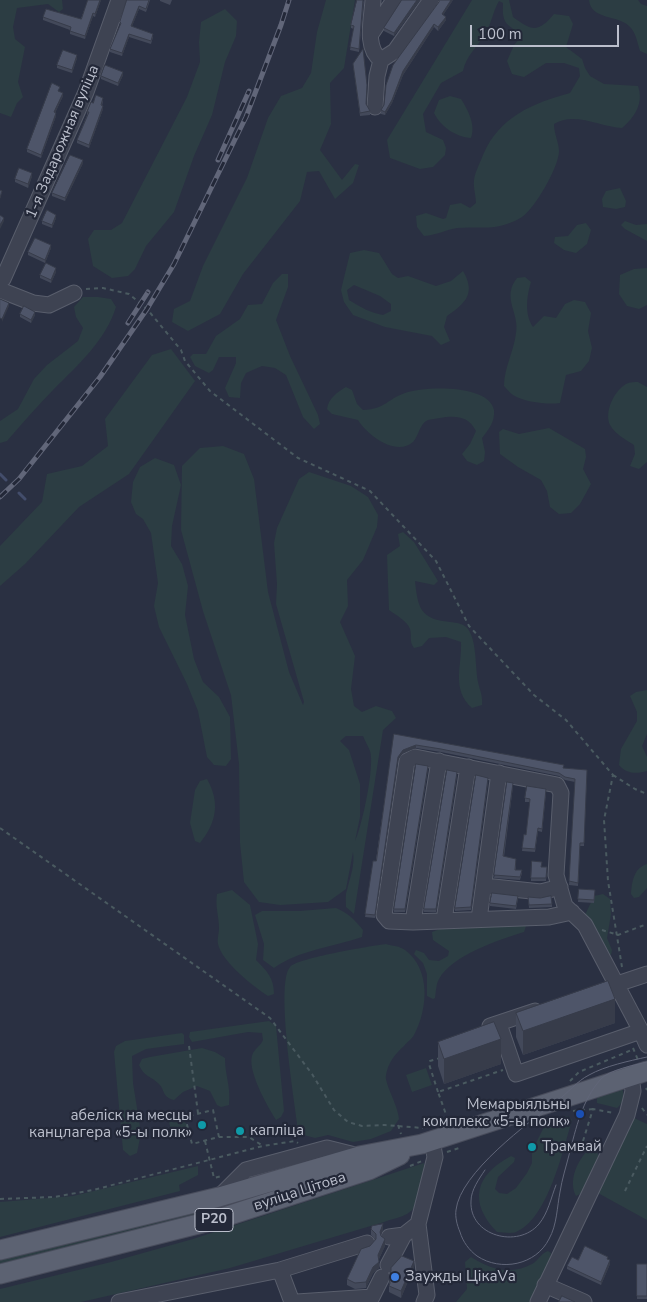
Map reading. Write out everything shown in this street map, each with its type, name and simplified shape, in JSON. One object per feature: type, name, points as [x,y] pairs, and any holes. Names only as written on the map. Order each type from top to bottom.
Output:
[{"type":"main road","name":"вуліца Цітова","points":[[0,1250],[219,1198],[359,1156],[643,1081]]},
{"type":"main road","name":"вуліца Цітова","points":[[0,1274],[218,1219],[369,1170],[427,1138]]},
{"type":"street","name":"1-я Задарожная вуліца","points":[[0,282],[86,92],[119,0]]},
{"type":"street","points":[[374,0],[370,35],[376,56],[381,60]]},
{"type":"street","points":[[370,35],[394,0]]},
{"type":"street","points":[[375,107],[377,76],[381,60],[395,51],[430,0]]},
{"type":"street","points":[[0,290],[33,303],[49,305],[74,293]]},
{"type":"street","points":[[572,912],[549,917],[413,922],[389,921],[384,915],[407,761],[415,757],[557,785],[561,794],[556,875],[565,906],[572,912],[585,925],[647,1045]]},
{"type":"street","points":[[413,922],[439,761]]},
{"type":"street","points":[[444,920],[468,767]]},
{"type":"street","points":[[479,919],[499,773]]},
{"type":"street","points":[[484,886],[540,892],[560,888]]},
{"type":"street","points":[[617,984],[647,974]]},
{"type":"street","points":[[479,1030],[553,1005]]},
{"type":"street","points":[[498,1024],[516,1074],[641,1031]]},
{"type":"street","points":[[538,1302],[627,1115],[633,1091],[643,1081]]},
{"type":"street","points":[[424,1302],[427,1295],[418,1224],[435,1157],[427,1138]]},
{"type":"street","points":[[297,1302],[372,1297],[385,1271],[397,1236],[418,1224]]},
{"type":"street","points":[[119,1302],[280,1270],[367,1243]]},
{"type":"street","points":[[280,1270],[292,1302]]},
{"type":"street","points":[[546,1285],[584,1302]]},
{"type":"path","points":[[74,293],[91,288],[103,288],[129,294],[147,309],[181,350],[185,361],[210,391],[298,458],[370,491],[436,561],[469,626],[534,695],[566,720],[613,775],[647,794]]},
{"type":"path","points":[[613,775],[604,820],[608,882],[618,935],[618,952],[623,972],[617,984]]},
{"type":"path","points":[[0,828],[270,1018],[312,1074],[334,1110],[348,1122],[362,1126],[398,1125],[427,1138]]},
{"type":"path","points":[[585,925],[618,935],[647,924]]},
{"type":"path","points":[[189,1046],[198,1114]]},
{"type":"path","points":[[438,1092],[429,1064],[440,1058]]},
{"type":"path","points":[[583,1141],[593,1109],[627,1115],[640,1104],[647,1115]]},
{"type":"path","points":[[219,1137],[213,1110],[185,1117],[192,1144],[219,1137],[249,1137],[263,1146]]},
{"type":"path","points":[[398,1125],[400,1132]]},
{"type":"path","points":[[205,1141],[214,1178]]},
{"type":"path","points":[[0,1199],[54,1197],[93,1190],[263,1146],[295,1141],[302,1144]]},
{"type":"path","points":[[624,1191],[647,1146]]},
{"type":"shaded area","points":[[0,0],[62,0],[63,9],[59,12],[48,4],[17,8],[13,27],[15,39],[25,47],[18,82],[23,97],[17,103],[11,117],[0,113]]},
{"type":"shaded area","points":[[326,0],[355,0],[344,68],[330,83],[331,124],[320,150],[342,180],[355,164],[359,165],[353,183],[335,199],[319,171],[307,172],[300,201],[243,274],[220,314],[188,331],[172,322],[174,309],[190,301],[203,266],[247,178],[268,118],[281,96],[302,88],[311,73],[317,32]]},
{"type":"shaded area","points":[[472,0],[509,0],[513,17],[525,25],[535,28],[544,24],[554,14],[569,16],[573,24],[566,47],[582,59],[590,76],[604,84],[638,86],[640,92],[639,104],[631,119],[622,128],[579,119],[562,120],[554,124],[559,151],[555,167],[551,177],[533,205],[520,218],[501,226],[457,228],[424,236],[417,227],[416,216],[426,213],[443,219],[446,218],[450,205],[461,203],[470,208],[476,203],[475,174],[483,155],[498,131],[508,121],[530,107],[570,93],[580,76],[579,68],[564,63],[546,63],[524,77],[512,74],[507,61],[521,34],[511,28],[504,19],[503,3],[499,1],[487,30],[469,56],[463,71],[441,83],[423,114],[426,132],[443,140],[446,148],[445,155],[433,167],[420,169],[390,158],[387,140]]},
{"type":"shaded area","points":[[589,0],[638,0],[641,4],[647,6],[647,54],[640,51],[635,34],[629,26],[595,11]]},
{"type":"shaded area","points":[[225,9],[237,21],[236,36],[225,62],[212,115],[194,156],[174,212],[146,246],[135,269],[128,276],[112,278],[93,266],[88,239],[94,230],[111,230],[122,223],[187,97],[200,62],[201,22]]},
{"type":"shaded area","points":[[450,96],[461,99],[466,108],[473,128],[471,138],[460,136],[450,130],[441,123],[434,113],[439,100]]},
{"type":"shaded area","points":[[620,188],[626,201],[625,207],[616,209],[603,207],[602,199],[606,191]]},
{"type":"shaded area","points":[[625,221],[636,225],[647,224],[647,241],[625,229],[621,225]]},
{"type":"shaded area","points":[[586,223],[591,230],[587,244],[576,253],[564,250],[554,243],[555,237],[568,236],[577,225]]},
{"type":"shaded area","points":[[364,250],[379,253],[392,274],[398,278],[408,276],[436,286],[451,281],[463,271],[469,285],[469,291],[464,302],[447,316],[444,327],[450,341],[441,345],[432,336],[385,327],[353,315],[344,302],[341,290],[350,253]],"holes":[[[354,285],[380,296],[391,304],[391,311],[383,315],[374,313],[349,300],[347,290]]]},
{"type":"shaded area","points":[[647,268],[647,305],[639,309],[627,306],[619,294],[620,275],[634,269]]},
{"type":"shaded area","points":[[282,274],[288,274],[288,287],[276,320],[290,356],[318,415],[320,424],[314,429],[303,417],[286,375],[275,368],[262,366],[246,373],[241,383],[240,398],[229,397],[225,388],[236,363],[236,357],[219,357],[213,370],[209,373],[195,366],[190,357],[193,354],[206,354],[216,336],[240,319],[248,305],[262,304],[273,283]]},
{"type":"shaded area","points":[[525,277],[531,282],[527,310],[533,327],[544,316],[556,318],[565,304],[574,300],[585,302],[591,313],[588,331],[592,348],[589,361],[581,371],[566,375],[560,403],[543,403],[523,399],[513,395],[504,386],[517,326],[511,292],[517,278]]},
{"type":"shaded area","points":[[83,297],[111,299],[116,307],[105,330],[82,361],[7,441],[0,443],[0,421],[18,409],[34,379],[47,365],[78,341],[83,328],[76,317],[74,307]]},
{"type":"shaded area","points":[[171,349],[195,381],[129,474],[79,507],[25,564],[0,586],[0,546],[42,502],[47,474],[82,466],[108,446],[105,419],[152,355]]},
{"type":"shaded area","points":[[638,382],[647,387],[647,462],[639,469],[630,466],[635,454],[634,445],[615,431],[608,420],[609,408],[614,397],[626,384]]},
{"type":"shaded area","points":[[346,387],[352,390],[357,404],[363,410],[382,406],[405,393],[426,389],[455,389],[481,395],[490,402],[494,410],[492,422],[482,438],[485,452],[484,461],[477,465],[467,461],[462,454],[470,444],[476,431],[470,422],[461,418],[446,417],[428,420],[423,424],[413,442],[406,446],[390,446],[375,438],[358,420],[332,414],[327,409],[329,402],[334,396]]},
{"type":"shaded area","points":[[549,428],[585,449],[586,457],[583,469],[591,484],[580,504],[571,513],[559,514],[550,507],[547,491],[541,480],[500,454],[499,432],[503,429],[519,434]]},
{"type":"shaded area","points":[[223,446],[244,454],[254,479],[268,592],[289,672],[303,705],[304,702],[276,604],[277,584],[274,543],[277,528],[299,479],[309,472],[351,486],[368,497],[378,515],[377,527],[363,560],[347,580],[348,606],[340,622],[355,656],[351,689],[354,706],[362,712],[376,706],[392,711],[396,718],[383,730],[354,914],[346,907],[346,892],[353,867],[353,852],[346,889],[328,902],[280,905],[259,902],[244,882],[240,843],[239,764],[231,695],[203,611],[181,530],[182,466],[200,448]],"holes":[[[346,736],[363,736],[370,751],[371,769],[364,810],[355,841],[360,817],[360,784],[349,750],[340,741]]]},
{"type":"shaded area","points":[[155,458],[174,465],[181,485],[172,526],[171,546],[182,564],[188,586],[185,615],[194,659],[203,682],[219,697],[230,717],[231,759],[226,766],[214,765],[207,757],[198,711],[159,627],[154,606],[158,583],[151,533],[143,519],[136,514],[131,502],[133,482],[140,467]]},
{"type":"shaded area","points":[[403,532],[414,542],[438,581],[434,585],[415,581],[419,605],[422,610],[432,618],[462,624],[471,634],[482,705],[472,708],[462,693],[459,677],[461,642],[446,637],[429,638],[422,646],[414,648],[409,626],[389,610],[387,555],[400,546],[398,534]]},
{"type":"shaded area","points":[[647,690],[647,734],[642,746],[647,757],[647,771],[639,773],[625,770],[619,765],[621,749],[637,721],[637,712],[630,696],[636,692]]},
{"type":"shaded area","points":[[207,779],[214,796],[215,812],[210,827],[200,843],[195,841],[190,823],[195,790],[200,781]]},
{"type":"shaded area","points":[[647,864],[647,888],[639,897],[634,898],[631,894],[634,876],[639,869]]},
{"type":"shaded area","points":[[232,890],[250,905],[258,944],[256,960],[269,975],[273,983],[274,994],[268,996],[254,986],[232,966],[221,951],[218,942],[217,894]]},
{"type":"shaded area","points":[[603,894],[610,899],[611,914],[607,938],[612,950],[611,955],[607,954],[585,915],[594,896]]},
{"type":"shaded area","points":[[336,908],[347,914],[357,923],[363,930],[362,937],[305,953],[274,968],[263,960],[264,944],[255,915],[262,911],[300,911]]},
{"type":"shaded area","points":[[518,923],[526,926],[524,932],[477,950],[454,963],[445,970],[439,979],[435,998],[427,996],[427,974],[423,963],[414,954],[416,950],[424,953],[429,960],[439,961],[448,956],[449,951],[433,940],[432,932],[445,927]]},
{"type":"shaded area","points":[[386,944],[403,949],[413,958],[423,978],[424,990],[424,1002],[419,1025],[413,1036],[392,1059],[386,1075],[399,1119],[391,1131],[371,1139],[353,1142],[328,1135],[315,1138],[304,1135],[298,1130],[287,1045],[284,996],[286,978],[290,967],[319,956]]},
{"type":"shaded area","points":[[269,1021],[276,1026],[284,1111],[281,1117],[276,1120],[258,1087],[252,1068],[251,1060],[253,1053],[263,1040],[262,1033],[248,1032],[192,1042],[189,1037],[190,1032]]},
{"type":"shaded area","points":[[182,1033],[184,1035],[184,1044],[146,1049],[132,1056],[133,1083],[141,1133],[137,1153],[130,1156],[123,1150],[114,1052],[116,1046],[125,1041]]},
{"type":"shaded area","points":[[202,1048],[215,1052],[225,1058],[229,1105],[221,1107],[217,1105],[210,1091],[197,1086],[183,1092],[174,1100],[170,1099],[161,1086],[146,1074],[139,1065],[142,1059]]},
{"type":"shaded area","points":[[426,1068],[432,1085],[412,1092],[406,1075]]},
{"type":"shaded area","points":[[622,1086],[623,1098],[617,1108],[597,1103],[597,1094]]},
{"type":"shaded area","points":[[568,1116],[572,1120],[559,1165],[553,1182],[537,1213],[527,1225],[516,1232],[497,1232],[488,1221],[479,1200],[483,1180],[499,1163],[511,1156],[515,1158],[514,1162],[498,1177],[495,1189],[499,1193],[507,1194],[516,1188],[532,1163],[532,1151],[548,1119]]},
{"type":"shaded area","points":[[175,1117],[186,1123],[190,1135],[184,1137],[171,1130],[169,1122]]},
{"type":"shaded area","points":[[634,1118],[647,1124],[647,1220],[598,1193]]},
{"type":"shaded area","points":[[596,1150],[599,1157],[584,1192],[576,1196],[573,1178],[577,1166],[587,1151]]},
{"type":"shaded area","points":[[424,1163],[422,1191],[419,1198],[412,1210],[398,1217],[230,1268],[81,1302],[0,1302],[0,1289],[111,1262],[193,1239]]},
{"type":"shaded area","points":[[198,1166],[198,1175],[179,1185],[180,1191],[0,1237],[0,1202],[73,1196]]},
{"type":"shaded area","points":[[246,1197],[249,1199],[248,1203],[0,1268],[0,1260]]},
{"type":"shaded area","points":[[548,1251],[551,1253],[549,1264],[530,1302],[456,1302],[467,1289],[465,1262],[471,1257],[493,1268],[516,1270],[532,1264]]},
{"type":"building","points":[[88,0],[100,0],[85,36],[70,31],[71,27],[43,17],[46,9],[81,19]]},
{"type":"building","points":[[127,0],[149,0],[146,9],[139,6],[131,26],[153,34],[151,41],[129,34],[122,53],[110,49],[121,23]]},
{"type":"building","points":[[357,0],[363,0],[359,49],[350,47],[354,26],[351,25]]},
{"type":"building","points":[[402,0],[417,0],[394,33],[384,28]]},
{"type":"building","points":[[439,0],[451,0],[442,14],[446,17],[438,27],[434,24],[403,71],[392,100],[385,112],[381,110],[384,105],[386,85],[393,65]]},
{"type":"building","points":[[363,49],[367,85],[366,104],[370,111],[360,113],[353,64]]},
{"type":"building","points":[[63,50],[77,55],[72,70],[57,65]]},
{"type":"building","points":[[105,65],[123,72],[118,83],[101,76]]},
{"type":"building","points":[[52,83],[60,87],[58,91],[63,93],[54,112],[56,113],[41,155],[27,149]]},
{"type":"building","points":[[96,95],[103,98],[101,105],[103,106],[89,145],[77,140],[89,112],[87,112],[91,102],[93,103]]},
{"type":"building","points":[[70,155],[83,160],[65,198],[52,193]]},
{"type":"building","points":[[19,168],[32,173],[28,184],[15,179]]},
{"type":"building","points":[[47,210],[56,215],[52,225],[42,221]]},
{"type":"building","points":[[0,215],[4,218],[0,225]]},
{"type":"building","points":[[35,238],[51,245],[45,260],[28,252]]},
{"type":"building","points":[[46,263],[56,268],[51,280],[40,275]]},
{"type":"building","points":[[0,299],[9,303],[2,319],[0,318]]},
{"type":"building","points":[[24,306],[35,312],[31,320],[20,314]]},
{"type":"building","points":[[394,734],[564,765],[563,768],[587,770],[584,843],[580,843],[578,883],[569,881],[575,779],[565,777],[559,773],[416,745],[403,750],[398,757],[375,915],[365,914],[373,861],[376,861]]},
{"type":"building","points":[[416,764],[428,766],[405,909],[394,909]]},
{"type":"building","points":[[447,770],[457,772],[436,909],[424,909]]},
{"type":"building","points":[[476,775],[488,778],[471,907],[455,908]]},
{"type":"building","points":[[507,782],[513,783],[503,856],[516,859],[515,870],[522,870],[520,877],[494,875]]},
{"type":"building","points":[[527,786],[546,789],[542,829],[538,828],[535,849],[522,848],[524,834],[526,835],[530,799],[525,798]]},
{"type":"building","points":[[532,861],[542,862],[541,867],[547,867],[546,878],[531,878]]},
{"type":"building","points":[[579,889],[595,890],[594,900],[578,899]]},
{"type":"building","points":[[492,893],[518,896],[516,906],[490,903]]},
{"type":"building","points":[[551,896],[552,904],[529,905],[528,897],[540,898]]},
{"type":"building","points":[[608,981],[615,999],[523,1031],[516,1013]]},
{"type":"building","points":[[494,1022],[501,1039],[444,1059],[438,1042]]},
{"type":"building","points":[[383,1224],[380,1232],[381,1236],[385,1239],[378,1255],[379,1262],[373,1267],[366,1282],[355,1283],[347,1279],[361,1249],[370,1246],[376,1239],[376,1234],[371,1229],[372,1226]]},
{"type":"building","points":[[585,1246],[608,1257],[607,1259],[610,1260],[601,1282],[567,1266],[572,1257],[578,1260]]},
{"type":"building","points":[[402,1256],[414,1261],[401,1291],[389,1286],[389,1278],[391,1268]]},
{"type":"building","points":[[637,1264],[647,1264],[647,1296],[637,1296]]},
{"type":"building","points":[[562,1296],[575,1302],[559,1302]]},
{"type":"waterway","points":[[0,474],[6,480]]},
{"type":"waterway","points":[[19,493],[25,499]]},
{"type":"tram line","points":[[647,1057],[610,1066],[585,1078],[513,1135],[482,1165],[469,1180],[460,1196],[456,1210],[461,1236],[474,1254],[486,1261],[507,1265],[527,1260],[543,1248],[554,1228],[562,1182],[574,1135],[584,1105],[594,1087],[610,1073],[647,1062]]},
{"type":"tram line","points":[[485,1170],[472,1193],[472,1213],[478,1223],[496,1235],[508,1237],[530,1232],[545,1215],[556,1185]]},
{"type":"railway","points":[[0,497],[19,479],[100,377],[147,309],[174,264],[246,117],[289,0]]},
{"type":"railway","points":[[218,160],[249,91]]},
{"type":"railway","points":[[128,323],[148,292]]},
{"type":"place","name":"Мемарыяльны комплекс «5-ы полк»","points":[[580,1114]]},
{"type":"place","name":"абеліск на месцы канцлагера «5-ы полк»","points":[[202,1125]]},
{"type":"place","name":"капліца","points":[[240,1131]]},
{"type":"place","name":"Трамвай","points":[[532,1147]]},
{"type":"place","name":"Заужды ЦікаVа","points":[[395,1277]]}]
